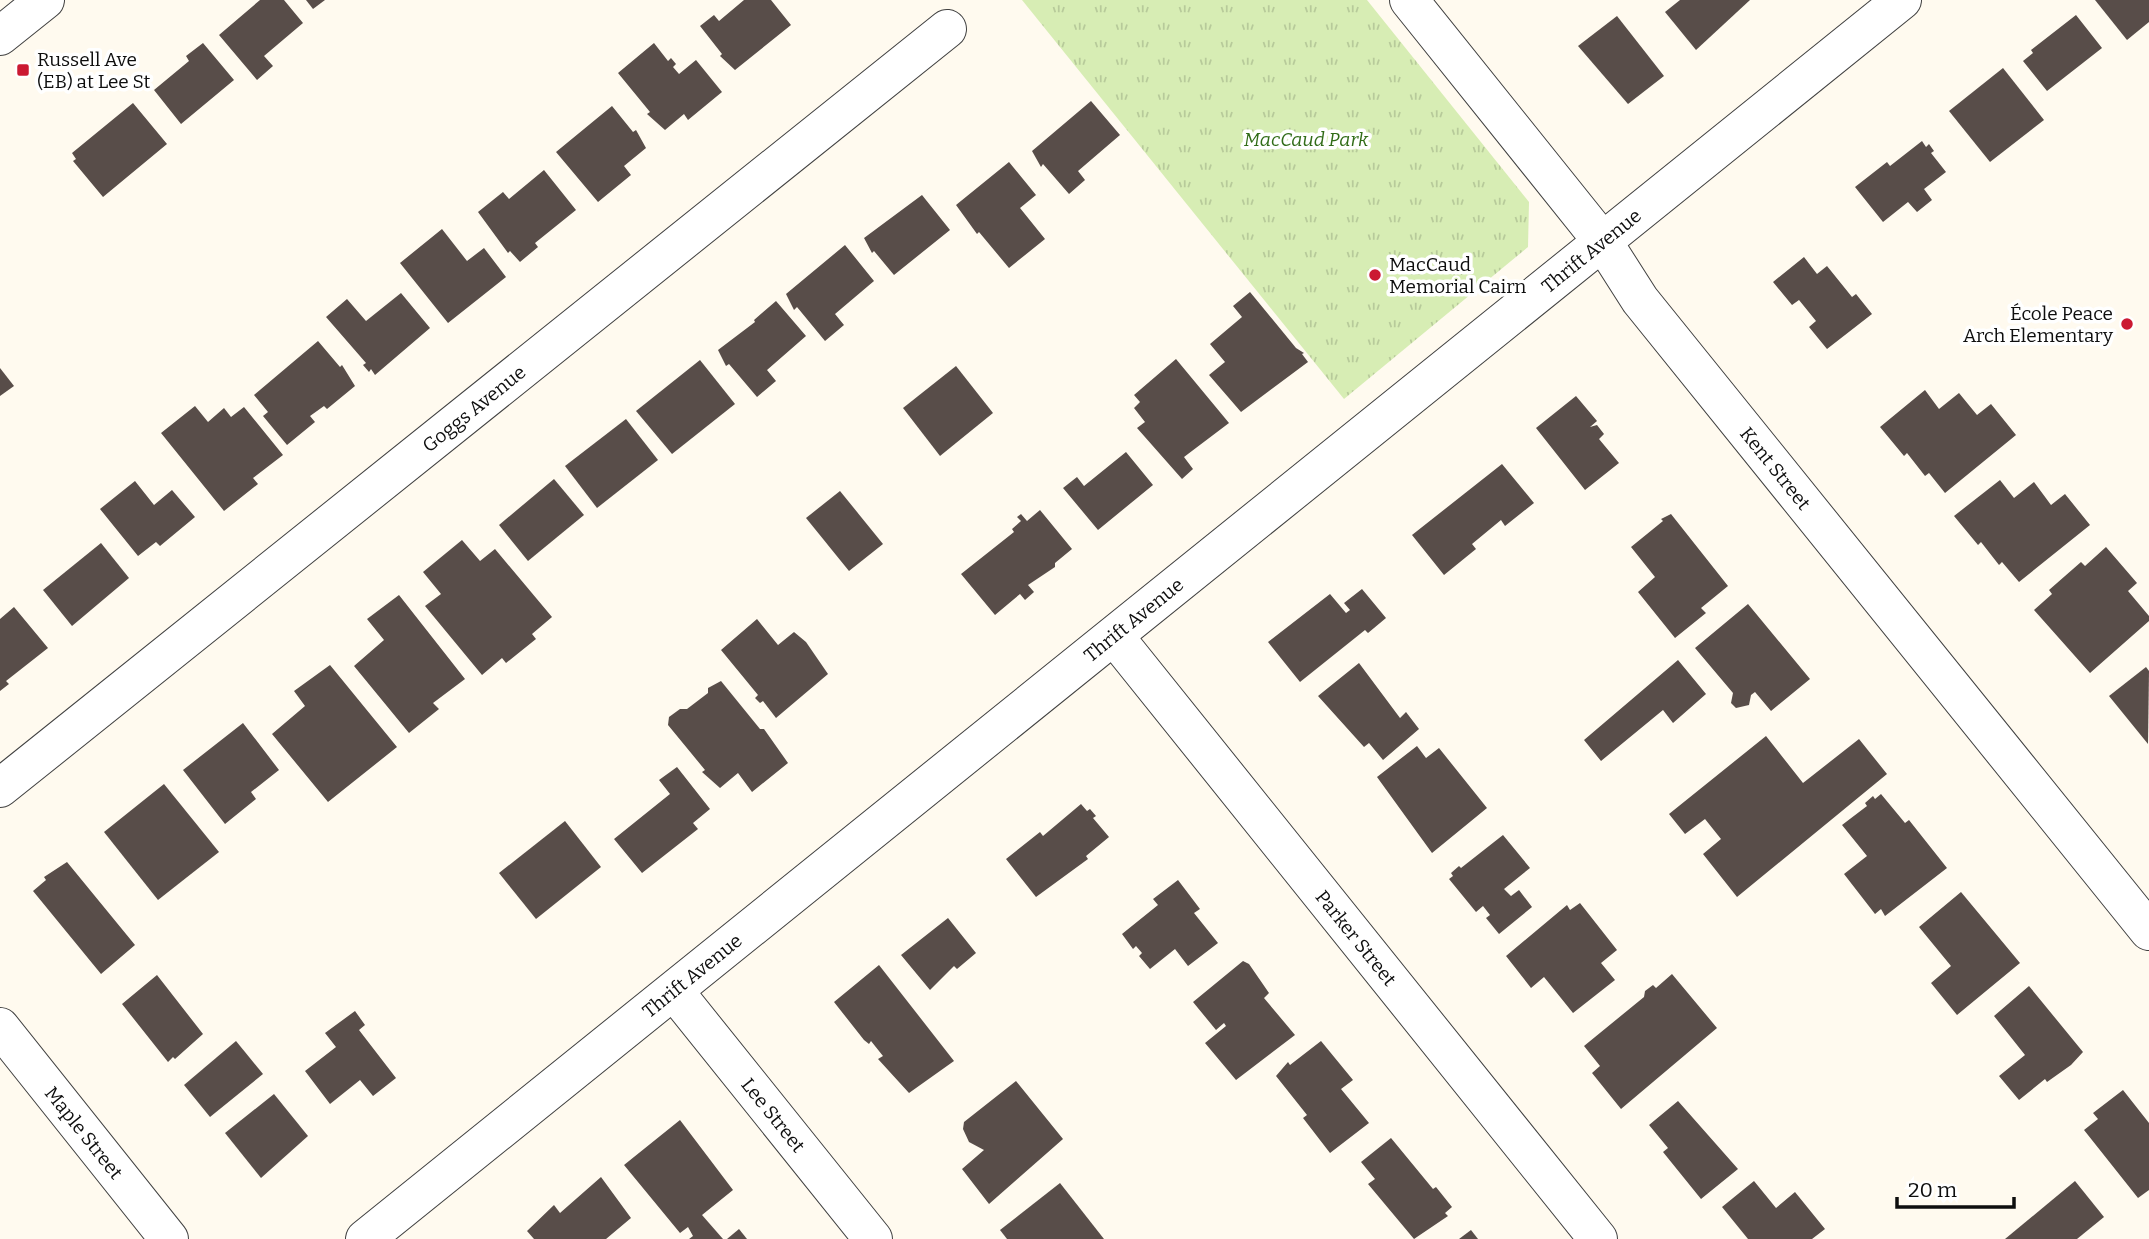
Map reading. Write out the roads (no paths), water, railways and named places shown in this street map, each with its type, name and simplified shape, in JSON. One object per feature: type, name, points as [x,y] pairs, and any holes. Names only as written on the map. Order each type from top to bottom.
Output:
[{"type":"street","points":[[0,36],[45,0]]},
{"type":"street","name":"Kent Street","points":[[1409,0],[1603,242],[1640,300],[2149,931]]},
{"type":"street","name":"Thrift Avenue","points":[[365,1239],[1902,0]]},
{"type":"street","name":"Goggs Avenue","points":[[0,788],[947,29]]},
{"type":"street","name":"Parker Street","points":[[1114,636],[1598,1239]]},
{"type":"street","name":"Lee Street","points":[[674,990],[873,1239]]},
{"type":"street","name":"Maple Street","points":[[0,1027],[169,1239]]},
{"type":"place","name":"Russell Ave (EB) at Lee St","points":[[23,70]]},
{"type":"place","name":"MacCaud Memorial Cairn","points":[[1375,275]]},
{"type":"place","name":"École Peace Arch Elementary","points":[[2127,324]]},
{"type":"park label","name":"MacCaud Park","points":[[1306,139]]}]
